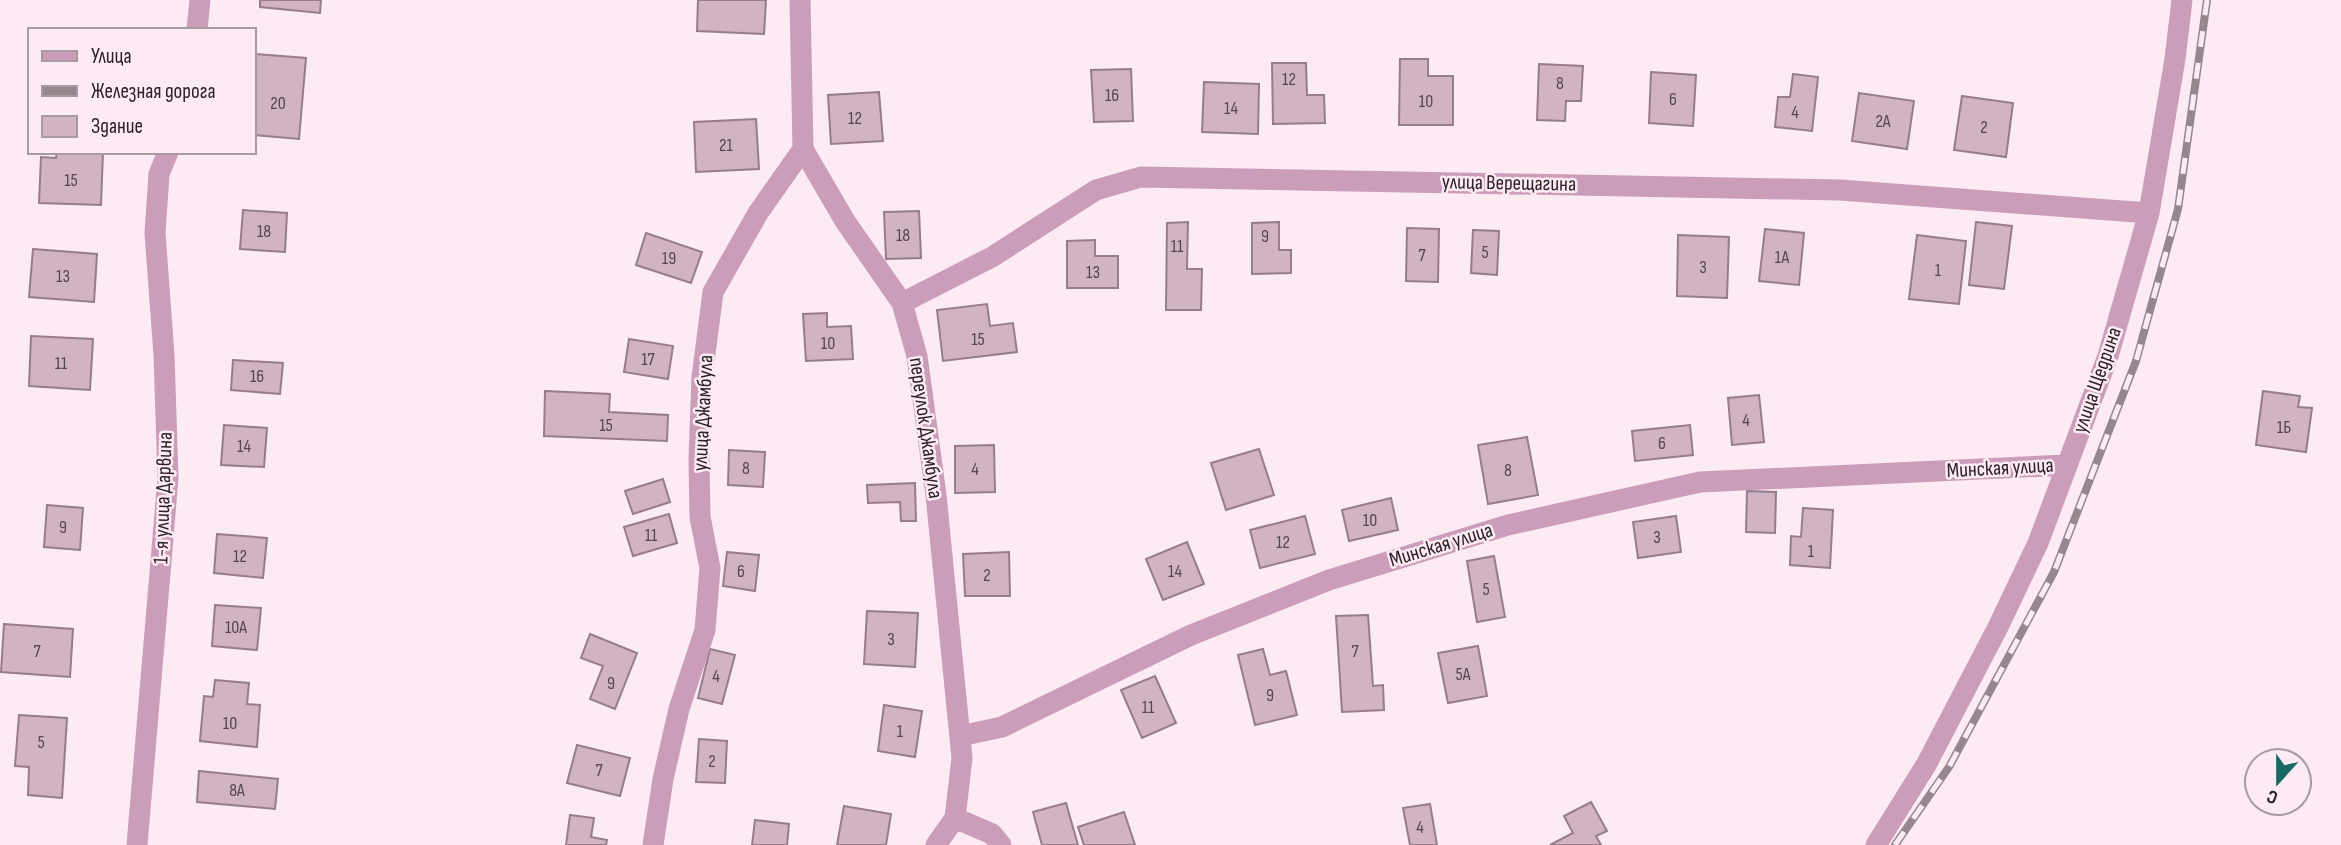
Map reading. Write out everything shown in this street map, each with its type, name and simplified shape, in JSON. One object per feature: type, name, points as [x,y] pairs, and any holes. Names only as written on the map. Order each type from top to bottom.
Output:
[{"type":"street","points":[[197,28],[200,0]]},
{"type":"street","points":[[800,0],[803,149]]},
{"type":"street","name":"улица Щедрина","points":[[1876,845],[1926,765],[1998,628],[2038,542],[2108,356],[2149,213],[2175,59],[2182,0]]},
{"type":"street","name":"переулок Джамбула","points":[[803,149],[845,221],[902,303],[917,356],[936,495],[960,736]]},
{"type":"street","name":"улица Джамбула","points":[[653,845],[663,779],[679,709],[705,630],[710,568],[701,517],[699,457],[702,377],[713,292],[758,213],[803,149]]},
{"type":"street","name":"1-я улица Дарвина","points":[[137,845],[168,478],[164,355],[155,233],[159,174],[167,154]]},
{"type":"street","name":"улица Верещагина","points":[[902,303],[992,257],[1096,190],[1141,177],[1840,190],[2149,213]]},
{"type":"street","name":"Минская улица","points":[[960,736],[1002,727],[1191,635],[1329,580],[1507,525],[1700,482],[2067,465]]},
{"type":"street","points":[[936,845],[956,818],[962,758],[960,736]]},
{"type":"street","points":[[956,818],[992,834],[1001,845]]},
{"type":"building","points":[[260,0],[321,0],[320,13],[260,7]]},
{"type":"building","points":[[698,0],[766,0],[764,34],[697,31]]},
{"type":"building","points":[[256,54],[306,58],[299,139],[256,135]]},
{"type":"building","points":[[1400,59],[1428,59],[1428,76],[1453,76],[1453,125],[1399,125]]},
{"type":"building","points":[[1272,63],[1306,63],[1307,95],[1324,95],[1325,123],[1273,124]]},
{"type":"building","points":[[1539,64],[1583,66],[1581,101],[1566,101],[1565,121],[1537,120]]},
{"type":"building","points":[[1131,69],[1133,121],[1094,122],[1091,70]]},
{"type":"building","points":[[1651,72],[1696,75],[1693,126],[1649,123]]},
{"type":"building","points":[[1793,74],[1818,77],[1812,131],[1775,127],[1778,97],[1790,97]]},
{"type":"building","points":[[1204,82],[1259,84],[1258,134],[1202,132]]},
{"type":"building","points":[[879,92],[883,141],[831,144],[828,95]]},
{"type":"building","points":[[1859,93],[1914,101],[1907,149],[1852,141]]},
{"type":"building","points":[[1962,96],[2013,103],[2006,157],[1954,150]]},
{"type":"building","points":[[756,119],[759,169],[696,172],[694,122]]},
{"type":"building","points":[[57,154],[103,154],[101,205],[39,203],[41,157],[56,158]]},
{"type":"building","points":[[243,210],[287,213],[285,252],[240,249]]},
{"type":"building","points":[[919,211],[921,258],[886,259],[884,212]]},
{"type":"building","points":[[1188,222],[1187,269],[1202,269],[1201,310],[1166,310],[1167,223]]},
{"type":"building","points":[[1279,222],[1279,250],[1291,250],[1291,273],[1252,274],[1252,223]]},
{"type":"building","points":[[1976,222],[2012,226],[2004,289],[1969,285]]},
{"type":"building","points":[[1407,228],[1439,229],[1438,282],[1406,281]]},
{"type":"building","points":[[1765,229],[1804,233],[1799,285],[1759,281]]},
{"type":"building","points":[[1473,230],[1499,231],[1497,275],[1471,273]]},
{"type":"building","points":[[646,233],[702,252],[691,283],[636,265]]},
{"type":"building","points":[[1678,235],[1729,237],[1727,298],[1677,296]]},
{"type":"building","points":[[1917,235],[1966,241],[1959,304],[1909,299]]},
{"type":"building","points":[[1095,240],[1095,256],[1118,256],[1118,288],[1067,288],[1067,241]]},
{"type":"building","points":[[33,249],[97,254],[94,302],[29,297]]},
{"type":"building","points":[[987,304],[990,326],[1013,323],[1017,352],[943,361],[937,310]]},
{"type":"building","points":[[827,313],[827,327],[851,326],[853,359],[806,361],[803,314]]},
{"type":"building","points":[[31,336],[93,339],[90,390],[29,386]]},
{"type":"building","points":[[629,339],[673,346],[668,379],[624,372]]},
{"type":"building","points":[[233,360],[283,363],[280,394],[231,390]]},
{"type":"building","points":[[545,391],[610,394],[609,412],[668,415],[667,441],[544,436]]},
{"type":"building","points":[[2263,391],[2300,396],[2298,407],[2312,408],[2306,452],[2256,445]]},
{"type":"building","points":[[1759,395],[1764,442],[1732,445],[1728,398]]},
{"type":"building","points":[[224,425],[267,428],[264,467],[221,465]]},
{"type":"building","points":[[1690,425],[1693,455],[1635,461],[1632,431]]},
{"type":"building","points":[[1527,437],[1538,495],[1488,504],[1478,445]]},
{"type":"building","points":[[994,445],[995,492],[955,493],[955,446]]},
{"type":"building","points":[[1259,449],[1274,495],[1226,510],[1211,463]]},
{"type":"building","points":[[729,450],[765,452],[763,487],[728,485]]},
{"type":"building","points":[[663,479],[670,502],[633,514],[625,491]]},
{"type":"building","points":[[915,483],[916,521],[901,521],[900,502],[868,503],[867,485]]},
{"type":"building","points":[[1747,491],[1776,492],[1775,533],[1746,532]]},
{"type":"building","points":[[1391,498],[1398,530],[1349,541],[1342,510]]},
{"type":"building","points":[[47,505],[83,508],[80,550],[44,547]]},
{"type":"building","points":[[1803,508],[1833,510],[1830,568],[1790,565],[1791,536],[1801,537]]},
{"type":"building","points":[[669,514],[677,543],[633,556],[624,527]]},
{"type":"building","points":[[1305,516],[1315,554],[1260,568],[1250,530]]},
{"type":"building","points":[[1676,516],[1681,552],[1638,558],[1633,522]]},
{"type":"building","points":[[217,534],[267,538],[263,578],[214,573]]},
{"type":"building","points":[[1187,542],[1204,584],[1163,600],[1146,559]]},
{"type":"building","points":[[727,552],[759,555],[755,591],[723,586]]},
{"type":"building","points":[[1009,552],[1010,596],[965,596],[963,554]]},
{"type":"building","points":[[1494,556],[1505,617],[1477,622],[1467,561]]},
{"type":"building","points":[[215,605],[261,608],[257,650],[212,646]]},
{"type":"building","points":[[867,611],[918,613],[915,667],[864,664]]},
{"type":"building","points":[[1368,615],[1373,686],[1383,685],[1384,710],[1342,712],[1336,616]]},
{"type":"building","points":[[4,624],[73,629],[70,677],[1,672]]},
{"type":"building","points":[[590,634],[637,653],[615,709],[590,699],[603,666],[581,658]]},
{"type":"building","points":[[1478,646],[1487,696],[1448,703],[1438,653]]},
{"type":"building","points":[[710,649],[735,655],[722,704],[698,698]]},
{"type":"building","points":[[1263,649],[1270,675],[1286,671],[1297,715],[1255,725],[1238,655]]},
{"type":"building","points":[[1155,676],[1176,723],[1142,738],[1121,690]]},
{"type":"building","points":[[215,680],[249,683],[247,704],[260,705],[257,747],[200,741],[204,696],[213,697]]},
{"type":"building","points":[[884,705],[922,711],[915,757],[878,751]]},
{"type":"building","points":[[19,715],[67,718],[62,798],[28,795],[29,767],[15,766]]},
{"type":"building","points":[[699,739],[727,741],[725,783],[696,782]]},
{"type":"building","points":[[577,745],[630,758],[620,796],[567,783]]},
{"type":"building","points":[[199,771],[278,779],[275,809],[197,802]]},
{"type":"building","points":[[1591,802],[1607,831],[1596,836],[1601,845],[1550,845],[1573,833],[1564,816]]},
{"type":"building","points":[[1066,803],[1078,845],[1042,845],[1033,812]]},
{"type":"building","points":[[1430,804],[1437,845],[1410,845],[1403,808]]},
{"type":"building","points":[[844,806],[891,814],[886,845],[837,845]]},
{"type":"building","points":[[1124,812],[1135,845],[1084,845],[1078,827]]},
{"type":"building","points":[[570,815],[594,818],[591,837],[607,840],[606,845],[566,845]]},
{"type":"building","points":[[755,820],[789,824],[787,845],[752,845]]},
{"type":"railway","points":[[1895,845],[1949,767],[2054,572],[2136,361],[2178,209],[2207,0]]}]
